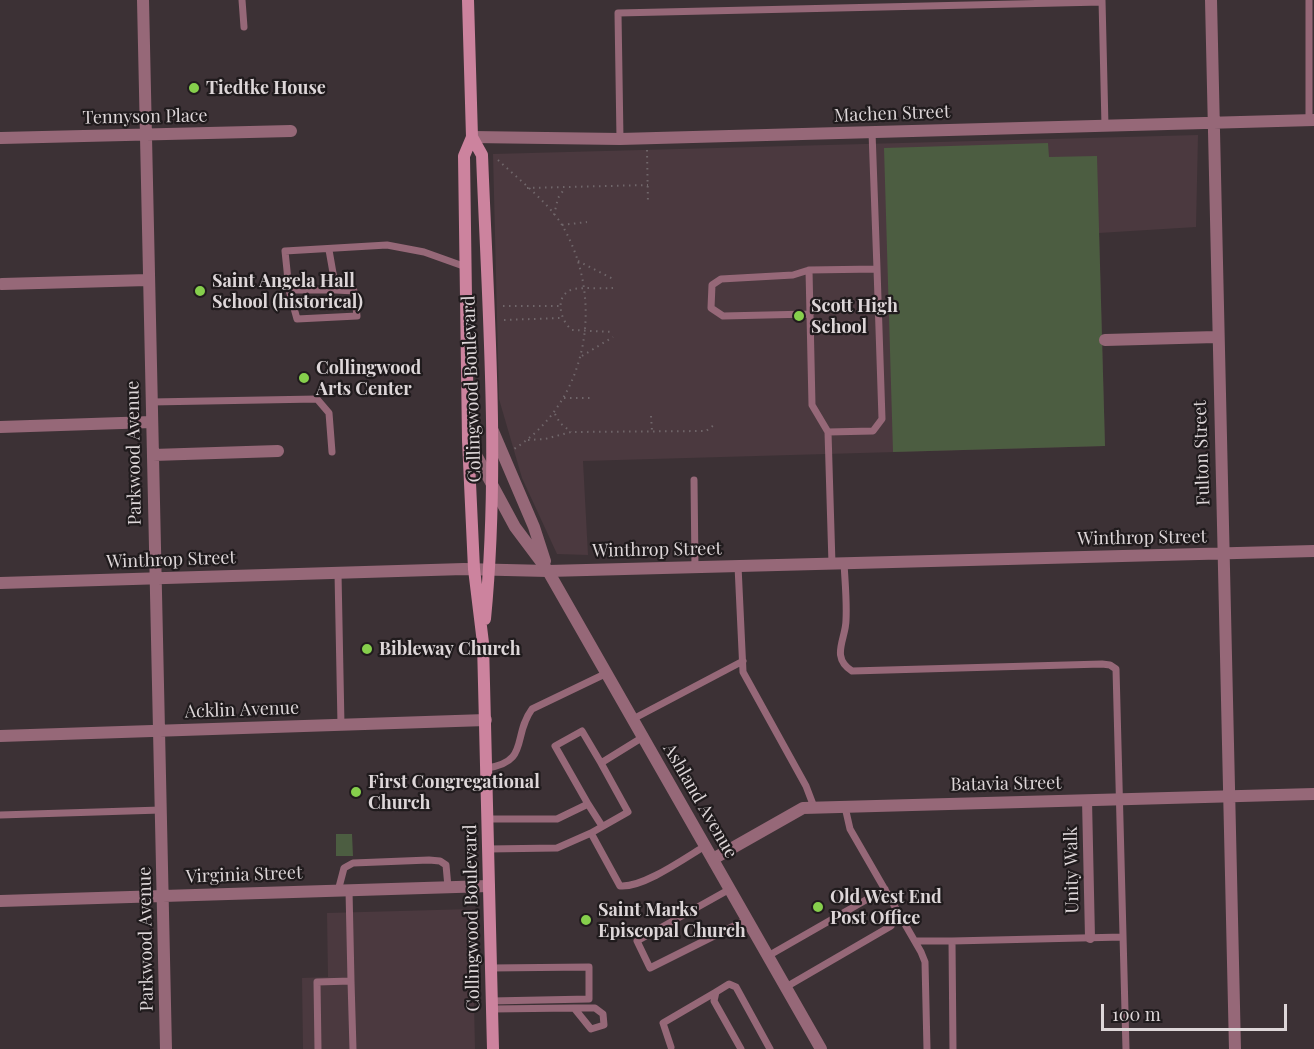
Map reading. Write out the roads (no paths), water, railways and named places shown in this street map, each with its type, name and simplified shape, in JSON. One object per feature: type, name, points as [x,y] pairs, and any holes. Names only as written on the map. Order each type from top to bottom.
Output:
[{"type":"main road","name":"Collingwood Boulevard","points":[[468,0],[472,137],[464,156],[468,440],[474,569],[483,643],[493,1049]]},
{"type":"main road","name":"Collingwood Boulevard","points":[[472,137],[482,155],[493,431],[490,570],[483,643]]},
{"type":"main road","points":[[466,267],[487,275]]},
{"type":"street","name":"Parkwood Avenue","points":[[143,0],[166,1049]]},
{"type":"street","name":"Fulton Street","points":[[1211,0],[1216,337],[1234,1049]]},
{"type":"street","name":"Machen Street","points":[[472,137],[620,139],[1311,120]]},
{"type":"street","name":"Tennyson Place","points":[[1,138],[291,131]]},
{"type":"street","points":[[2,284],[148,279]]},
{"type":"street","points":[[1105,340],[1216,337]]},
{"type":"street","points":[[0,427],[152,422]]},
{"type":"street","name":"Ashland Avenue","points":[[493,431],[534,527],[548,571]]},
{"type":"street","name":"Ashland Avenue","points":[[468,440],[515,527],[548,571],[821,1049]]},
{"type":"street","points":[[153,455],[278,451]]},
{"type":"street","name":"Winthrop Street","points":[[0,583],[474,569],[548,571],[1314,551]]},
{"type":"street","name":"Acklin Avenue","points":[[0,736],[486,720]]},
{"type":"street","name":"Batavia Street","points":[[713,859],[804,808],[1314,794]]},
{"type":"street","name":"Unity Walk","points":[[1087,800],[1090,938]]},
{"type":"street","name":"Virginia Street","points":[[0,901],[489,886]]},
{"type":"lane","points":[[242,0],[244,27]]},
{"type":"lane","points":[[1309,0],[1311,120]]},
{"type":"lane","points":[[620,139],[618,13],[1102,1],[1105,126]]},
{"type":"lane","points":[[828,432],[873,431],[882,419],[872,132]]},
{"type":"lane","points":[[288,290],[354,291],[357,316],[297,319],[288,290],[285,251],[387,245],[424,252],[466,267]]},
{"type":"lane","points":[[329,250],[336,290]]},
{"type":"lane","points":[[810,314],[723,316],[711,308],[712,285],[721,279],[793,275],[809,270],[877,268]]},
{"type":"lane","points":[[809,270],[812,405],[828,432],[838,564],[846,624],[840,643],[840,652],[845,667],[852,671],[1110,664],[1116,669],[1125,1049]]},
{"type":"lane","points":[[151,402],[317,399],[329,413],[332,452]]},
{"type":"lane","points":[[694,480],[695,567]]},
{"type":"lane","points":[[738,566],[743,672],[806,786],[814,807]]},
{"type":"lane","points":[[338,573],[341,725]]},
{"type":"lane","points":[[633,719],[742,661]]},
{"type":"lane","points":[[487,768],[502,766],[517,754],[525,717],[531,709],[607,673]]},
{"type":"lane","points":[[488,849],[557,848],[591,833],[628,812],[582,731],[555,746],[602,826]]},
{"type":"lane","points":[[602,763],[643,737]]},
{"type":"lane","points":[[488,819],[557,819],[588,804]]},
{"type":"lane","points":[[845,807],[850,829],[916,941],[925,962],[927,1049]]},
{"type":"lane","points":[[0,815],[161,810]]},
{"type":"lane","points":[[591,833],[620,886],[628,887],[642,882],[705,846]]},
{"type":"lane","points":[[353,1049],[351,981],[343,890],[344,868],[352,863],[441,861],[446,865],[448,887]]},
{"type":"lane","points":[[730,889],[637,942],[650,968],[746,920]]},
{"type":"lane","points":[[768,956],[885,889]]},
{"type":"lane","points":[[786,987],[891,926]]},
{"type":"lane","points":[[916,941],[1123,937]]},
{"type":"lane","points":[[952,941],[953,1049]]},
{"type":"lane","points":[[490,968],[589,967],[589,999],[492,1005]]},
{"type":"lane","points":[[318,1049],[317,982],[351,981]]},
{"type":"lane","points":[[663,1049],[672,1048],[663,1023],[729,984],[736,987],[770,1049]]},
{"type":"lane","points":[[716,992],[714,1001],[741,1049]]},
{"type":"lane","points":[[492,1005],[574,1008]]},
{"type":"place","name":"Tiedtke House","points":[[194,88]]},
{"type":"place","name":"Saint Angela Hall School (historical)","points":[[200,291]]},
{"type":"place","name":"Scott High School","points":[[799,316]]},
{"type":"place","name":"Collingwood Arts Center","points":[[304,378]]},
{"type":"place","name":"Bibleway Church","points":[[367,649]]},
{"type":"place","name":"First Congregational Church","points":[[356,792]]},
{"type":"place","name":"Old West End Post Office","points":[[818,907]]},
{"type":"place","name":"Saint Marks Episcopal Church","points":[[586,920]]}]
